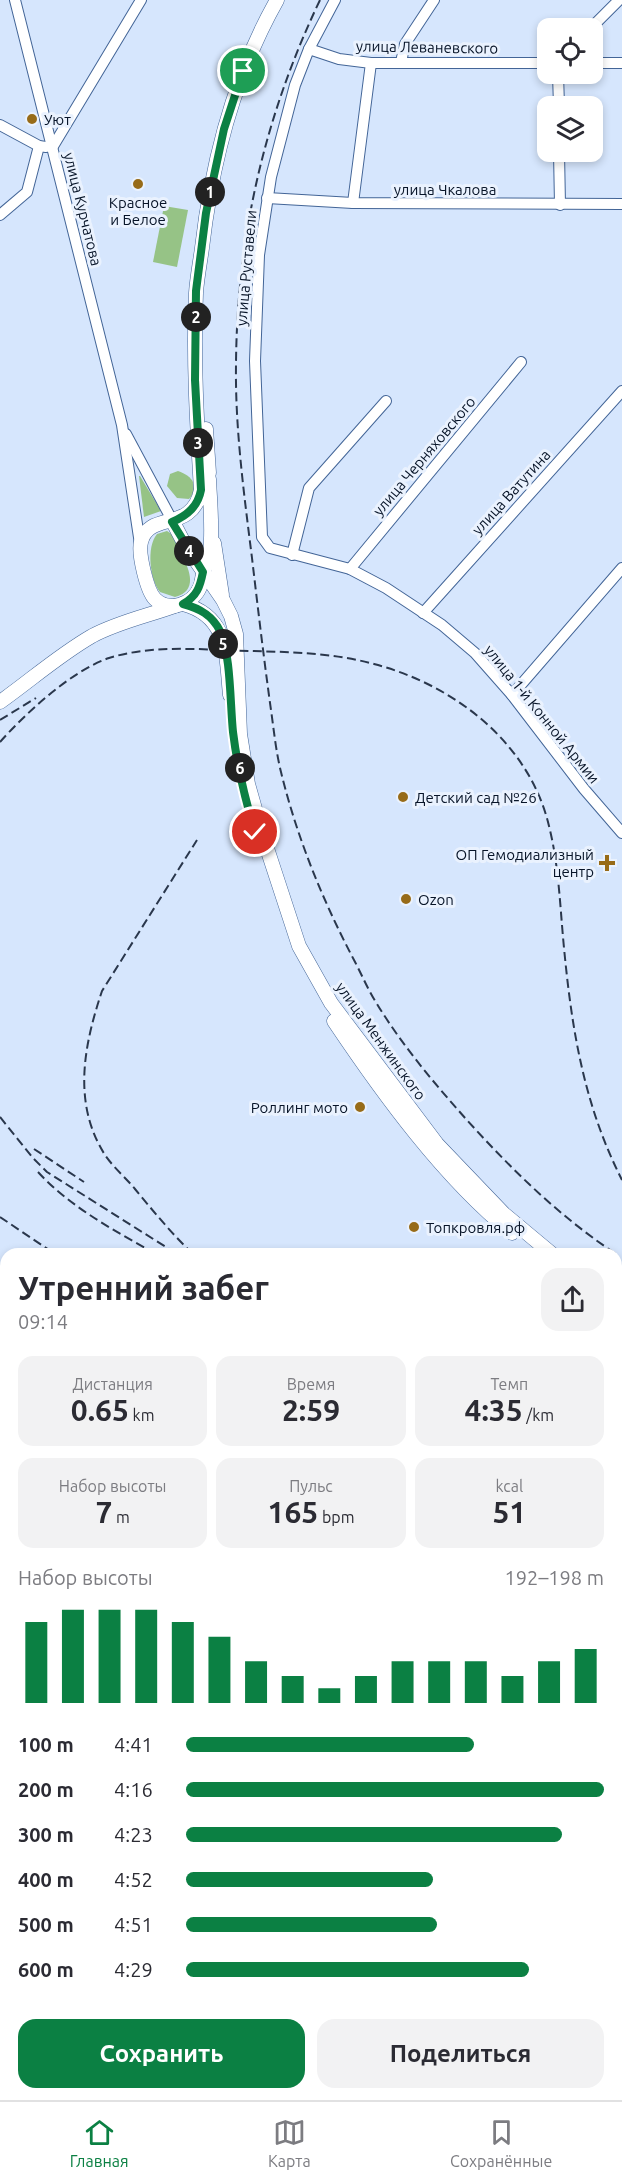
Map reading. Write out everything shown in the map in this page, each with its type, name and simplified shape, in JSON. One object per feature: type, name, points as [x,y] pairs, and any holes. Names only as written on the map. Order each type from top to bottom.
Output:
[{"type":"main road","points":[[232,661],[220,632],[204,612],[181,605],[165,605],[156,600],[147,582],[140,544],[145,532],[153,525],[172,522],[192,510],[199,500],[201,490],[195,380],[196,291],[206,213],[224,129],[243,71],[261,29],[277,0]]},
{"type":"main road","points":[[232,661],[236,634],[223,600],[215,552],[209,479],[202,380],[204,291],[213,214],[231,131],[267,32],[286,0]]},
{"type":"main road","points":[[0,702],[93,636],[134,618],[181,605],[193,598],[201,587],[203,572],[210,553],[209,479]]},
{"type":"main road","points":[[172,522],[223,600]]},
{"type":"main road","points":[[134,618],[143,605],[147,582]]},
{"type":"main road","name":"улица Менжинского","points":[[232,661],[234,734],[245,798],[279,913],[304,973],[345,1038],[430,1150],[469,1194],[497,1221],[531,1248]]},
{"type":"main road","name":"улица Менжинского","points":[[232,661],[248,784],[299,946],[331,1002],[437,1144],[504,1214],[545,1248]]},
{"type":"street","name":"улица Курчатова","points":[[15,0],[122,425],[140,544]]},
{"type":"street","points":[[0,125],[39,146],[52,148],[141,0]]},
{"type":"street","name":"улица Руставели","points":[[270,548],[262,537],[255,361],[259,255],[267,198],[295,85],[309,48],[335,0]]},
{"type":"street","points":[[400,62],[405,44],[434,0]]},
{"type":"street","points":[[601,18],[619,0]]},
{"type":"street","name":"улица Леваневского","points":[[309,48],[339,59],[372,63],[537,63]]},
{"type":"street","points":[[353,203],[372,63]]},
{"type":"street","points":[[603,63],[622,63]]},
{"type":"street","points":[[0,215],[27,192],[39,146]]},
{"type":"street","points":[[559,162],[560,205]]},
{"type":"street","name":"улица Чкалова","points":[[267,198],[353,203],[622,204]]},
{"type":"street","name":"улица Черняховского","points":[[350,569],[521,362]]},
{"type":"street","name":"улица Ватутина","points":[[423,613],[622,391]]},
{"type":"street","points":[[292,555],[309,488],[386,401]]},
{"type":"street","name":"улица Курчатова","points":[[122,425],[172,522]]},
{"type":"street","name":"улица 1-й Конной Армии","points":[[270,548],[350,569],[386,588],[475,653],[512,695],[584,789],[622,833]]},
{"type":"street","points":[[512,695],[622,568]]},
{"type":"green space","points":[[164,206],[188,210],[177,267],[153,262]]},
{"type":"green space","points":[[178,471],[188,476],[193,482],[194,490],[189,499],[177,498],[167,486],[170,474]]},
{"type":"green space","points":[[140,476],[161,511],[144,517]]},
{"type":"green space","points":[[167,531],[173,536],[188,567],[190,580],[187,590],[175,597],[160,592],[152,572],[151,547],[157,534]]},
{"type":"railway","points":[[320,0],[284,87],[258,177],[242,269],[238,316],[236,388],[241,461],[266,672],[281,772],[287,797],[321,892],[371,993],[397,1034],[442,1092],[501,1156],[556,1208],[608,1248]]},
{"type":"railway","points":[[0,742],[50,694],[94,664],[126,654],[162,649],[297,653],[344,657],[404,674],[432,686],[459,702],[484,721],[506,743],[524,768],[539,796],[549,826],[555,856],[567,979],[582,1067],[598,1124],[622,1180]]},
{"type":"railway","points":[[0,720],[36,698]]},
{"type":"railway","points":[[187,1248],[105,1155],[88,1115],[84,1074],[90,1032],[102,991],[197,840]]},
{"type":"railway","points":[[0,1117],[47,1172],[167,1248]]},
{"type":"railway","points":[[34,1149],[84,1182]]},
{"type":"railway","points":[[38,1172],[79,1207],[146,1248]]},
{"type":"railway","points":[[0,1217],[46,1248]]},
{"type":"place","name":"Уют","points":[[32,119]]},
{"type":"place","name":"Красное и Белое","points":[[138,184]]},
{"type":"place","name":"Детский сад №26","points":[[403,797]]},
{"type":"place","name":"ОП Гемодиализный центр","points":[[607,863]]},
{"type":"place","name":"Ozon","points":[[406,899]]},
{"type":"place","name":"Роллинг мото","points":[[360,1107]]},
{"type":"place","name":"Топкровля.рф","points":[[414,1227]]},
{"type":"route","points":[[243,71],[224,129],[206,213],[196,291],[195,380],[201,490],[199,500],[192,510],[172,522],[203,572],[201,587],[193,598],[183,604],[204,612],[220,632],[227,661],[234,734],[245,798],[255,832]]}]
